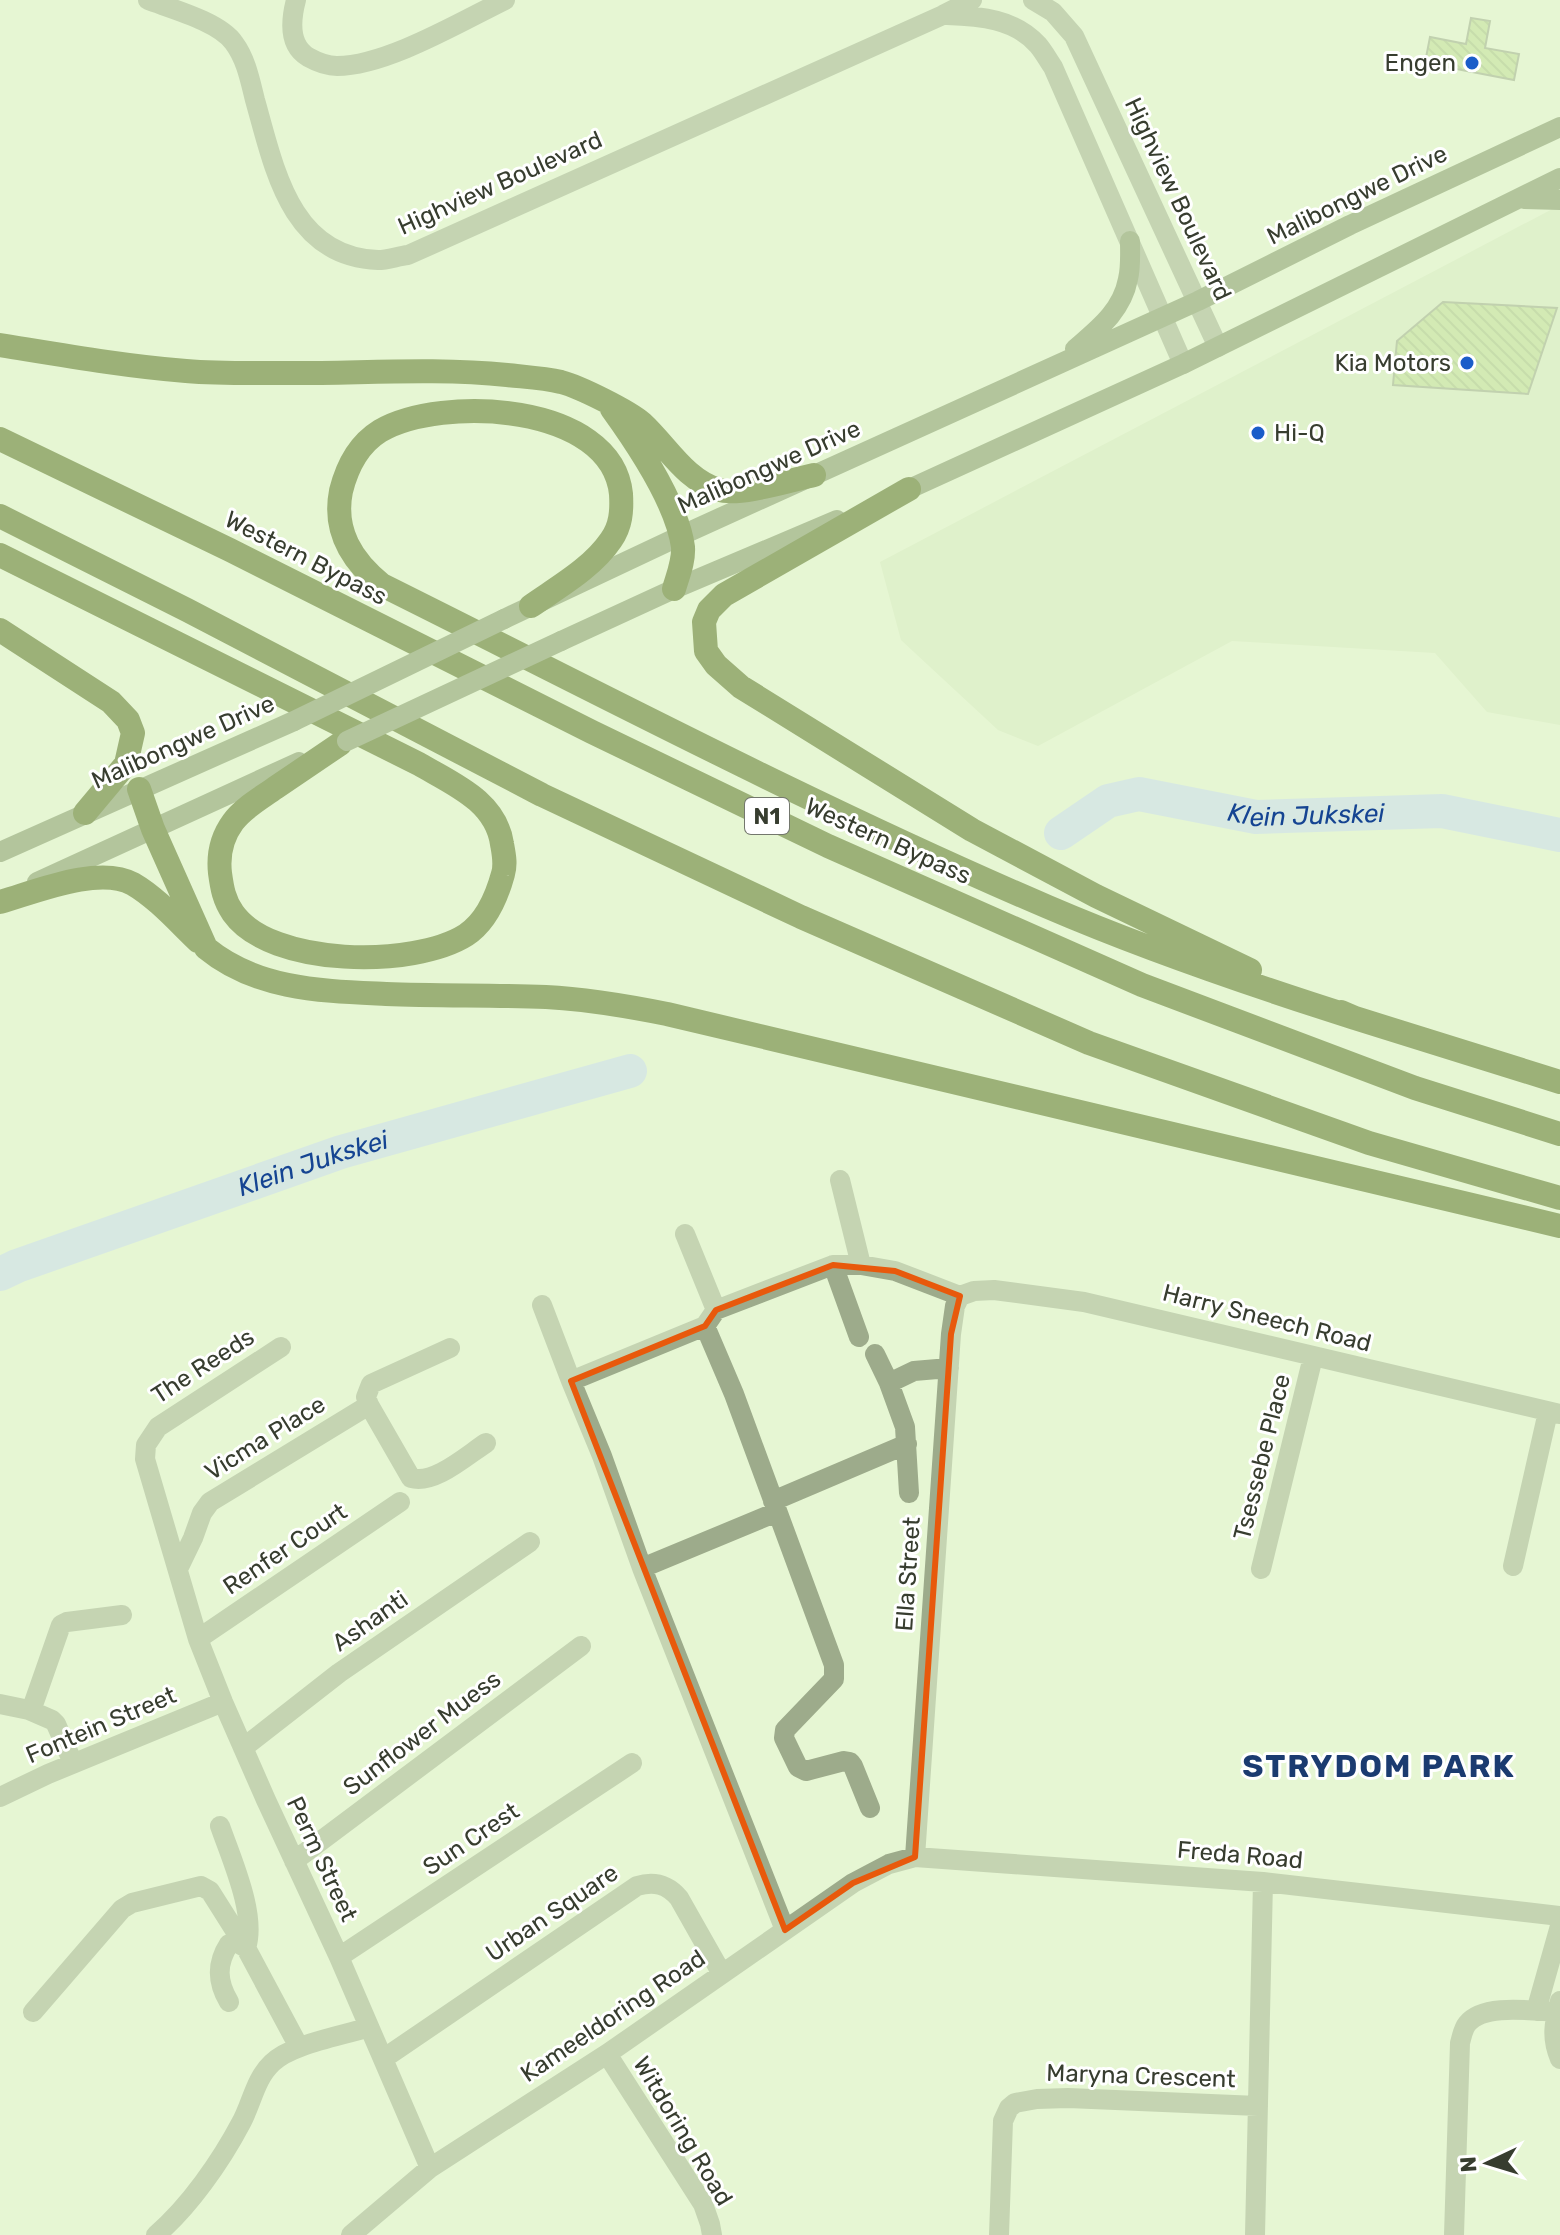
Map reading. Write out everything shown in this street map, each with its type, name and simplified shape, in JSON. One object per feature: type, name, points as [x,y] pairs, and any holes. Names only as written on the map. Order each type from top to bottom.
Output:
[{"type":"highway","points":[[0,345],[187,371],[486,373],[561,382],[582,389],[639,420],[682,467],[719,490],[753,488],[814,475]]},
{"type":"highway","points":[[609,404],[646,458],[677,522],[683,549],[674,589]]},
{"type":"highway","points":[[531,606],[598,556],[618,528],[622,509],[620,486],[609,463],[594,444],[544,420],[476,411],[440,412],[405,421],[380,431],[360,449],[343,482],[340,519],[355,561],[382,585],[840,814],[1021,895],[1227,977],[1560,1082]]},
{"type":"highway","name":"Western Bypass","points":[[0,439],[828,846],[1142,985],[1415,1088],[1560,1134]]},
{"type":"highway","points":[[909,489],[724,595],[709,610],[704,622],[706,651],[716,665],[741,687],[972,830],[1139,917],[1355,1018]]},
{"type":"highway","points":[[0,516],[542,795],[830,930],[1089,1043],[1369,1143],[1560,1198]]},
{"type":"highway","points":[[0,555],[419,764],[473,795],[491,815],[501,834],[505,865],[498,891],[486,913],[467,934],[433,950],[405,955],[336,956],[289,947],[258,935],[234,914],[222,891],[219,860],[228,829],[251,804],[343,742]]},
{"type":"highway","points":[[0,630],[111,702],[128,720],[133,733],[126,764],[85,813]]},
{"type":"highway","points":[[139,789],[153,829],[206,948]]},
{"type":"highway","points":[[0,900],[85,879],[115,878],[131,883],[149,896],[221,960],[279,984],[320,991],[546,997],[603,1002],[667,1014],[1560,1226]]},
{"type":"main road","name":"Malibongwe Drive","points":[[0,852],[294,721],[680,536],[1164,317],[1350,225],[1560,127]]},
{"type":"main road","points":[[0,900],[674,589],[909,489],[1183,364],[1560,178]]},
{"type":"main road","points":[[1518,199],[1560,200]]},
{"type":"main road","points":[[1057,365],[1100,328],[1120,304],[1129,278],[1130,241]]},
{"type":"street","name":"Highview Boulevard","points":[[148,0],[218,29],[233,41],[247,67],[277,179],[298,218],[315,237],[335,249],[380,260],[408,255],[972,0]]},
{"type":"street","points":[[296,0],[292,14],[294,40],[302,53],[318,63],[336,66],[371,61],[396,52],[505,0]]},
{"type":"street","name":"Highview Boulevard","points":[[1033,0],[1053,12],[1074,36],[1218,347]]},
{"type":"street","name":"Highview Boulevard","points":[[943,15],[983,16],[1014,26],[1037,44],[1053,67],[1183,364]]},
{"type":"street","points":[[840,1180],[861,1265]]},
{"type":"street","points":[[685,1234],[734,1394],[836,1673],[834,1679],[785,1730],[784,1738],[798,1767],[806,1771],[850,1762],[870,1808]]},
{"type":"street","points":[[833,1265],[859,1337]]},
{"type":"street","points":[[571,1381],[833,1265],[861,1265],[895,1271],[960,1296]]},
{"type":"street","name":"Harry Sneech Road","points":[[960,1296],[974,1291],[994,1290],[1072,1300],[1554,1413]]},
{"type":"street","name":"Ella Street","points":[[915,1857],[949,1368],[955,1306],[960,1296]]},
{"type":"street","points":[[542,1305],[785,1930]]},
{"type":"street","name":"The Reeds","points":[[179,1567],[145,1459],[146,1445],[158,1427],[281,1347]]},
{"type":"street","name":"Vicma Place","points":[[179,1567],[202,1513],[210,1502],[369,1405],[366,1397],[371,1384],[450,1348]]},
{"type":"street","points":[[875,1354],[905,1427],[909,1493]]},
{"type":"street","name":"Tsessebe Place","points":[[1261,1569],[1313,1357]]},
{"type":"street","points":[[889,1383],[914,1371],[949,1368]]},
{"type":"street","points":[[369,1405],[411,1478],[427,1480],[437,1476],[486,1443]]},
{"type":"street","points":[[1513,1566],[1554,1413]]},
{"type":"street","points":[[642,1568],[907,1444]]},
{"type":"street","name":"Renfer Court","points":[[198,1639],[400,1502]]},
{"type":"street","name":"Ashanti","points":[[243,1748],[339,1673],[530,1542]]},
{"type":"street","name":"Perm Street","points":[[179,1567],[198,1639],[223,1702],[339,1957],[430,2168]]},
{"type":"street","points":[[29,1710],[35,1703],[61,1625],[122,1615]]},
{"type":"street","name":"Sunflower Muess","points":[[294,1861],[581,1646]]},
{"type":"street","name":"Fontein Street","points":[[0,1797],[73,1763],[223,1702]]},
{"type":"street","points":[[0,1704],[29,1710],[52,1720],[73,1763]]},
{"type":"street","name":"Sun Crest","points":[[339,1957],[632,1763]]},
{"type":"street","points":[[220,1826],[243,1897],[249,1937],[246,1948]]},
{"type":"street","name":"Freda Road","points":[[915,1857],[1263,1882],[1560,1916]]},
{"type":"street","name":"Kameeldoring Road","points":[[351,2235],[430,2168],[607,2054],[853,1883],[889,1864],[915,1857]]},
{"type":"street","points":[[1255,2235],[1263,1882]]},
{"type":"street","name":"Urban Square","points":[[383,2059],[637,1886],[646,1883],[672,1889],[722,1974]]},
{"type":"street","points":[[33,2012],[122,1909],[132,1903],[201,1886],[210,1891],[246,1948],[299,2047]]},
{"type":"street","points":[[1560,1926],[1551,2008],[1553,2041],[1560,2059]]},
{"type":"street","points":[[229,2002],[221,1989],[219,1972],[222,1955],[229,1944],[236,1942],[246,1948]]},
{"type":"street","points":[[1454,2235],[1460,2043],[1463,2033],[1474,2017],[1489,2012],[1551,2008]]},
{"type":"street","points":[[156,2235],[168,2226],[202,2184],[242,2121],[260,2077],[273,2061],[299,2047],[369,2027]]},
{"type":"street","name":"Witdoring Road","points":[[607,2054],[703,2204],[712,2235]]},
{"type":"street","name":"Maryna Crescent","points":[[999,2235],[1003,2121],[1015,2103],[1068,2098],[1258,2106]]},
{"type":"highlighted area","points":[[833,1265],[895,1271],[960,1296],[951,1334],[915,1857],[853,1883],[785,1930],[571,1381],[705,1326],[716,1310]]},
{"type":"shaded area","points":[[1560,205],[1560,725],[1487,712],[1435,653],[1232,641],[1038,746],[998,730],[901,640],[880,562]]},
{"type":"building","points":[[1471,18],[1490,21],[1485,48],[1519,54],[1514,80],[1425,63],[1430,37],[1466,44]]},
{"type":"building","name":"Kia Motors","points":[[1443,302],[1557,308],[1528,394],[1393,385],[1397,341]]},
{"type":"waterway","name":"Klein Jukskei","points":[[1061,833],[1108,801],[1139,794],[1256,817],[1442,811],[1560,835]]},
{"type":"waterway","name":"Klein Jukskei","points":[[0,1274],[341,1152],[630,1071]]},
{"type":"place","name":"Engen","points":[[1472,63]]},
{"type":"place","name":"Kia Motors","points":[[1467,363]]},
{"type":"place","name":"Hi-Q","points":[[1258,433]]},
{"type":"district","name":"STRYDOM PARK","points":[[1379,1766]]}]
